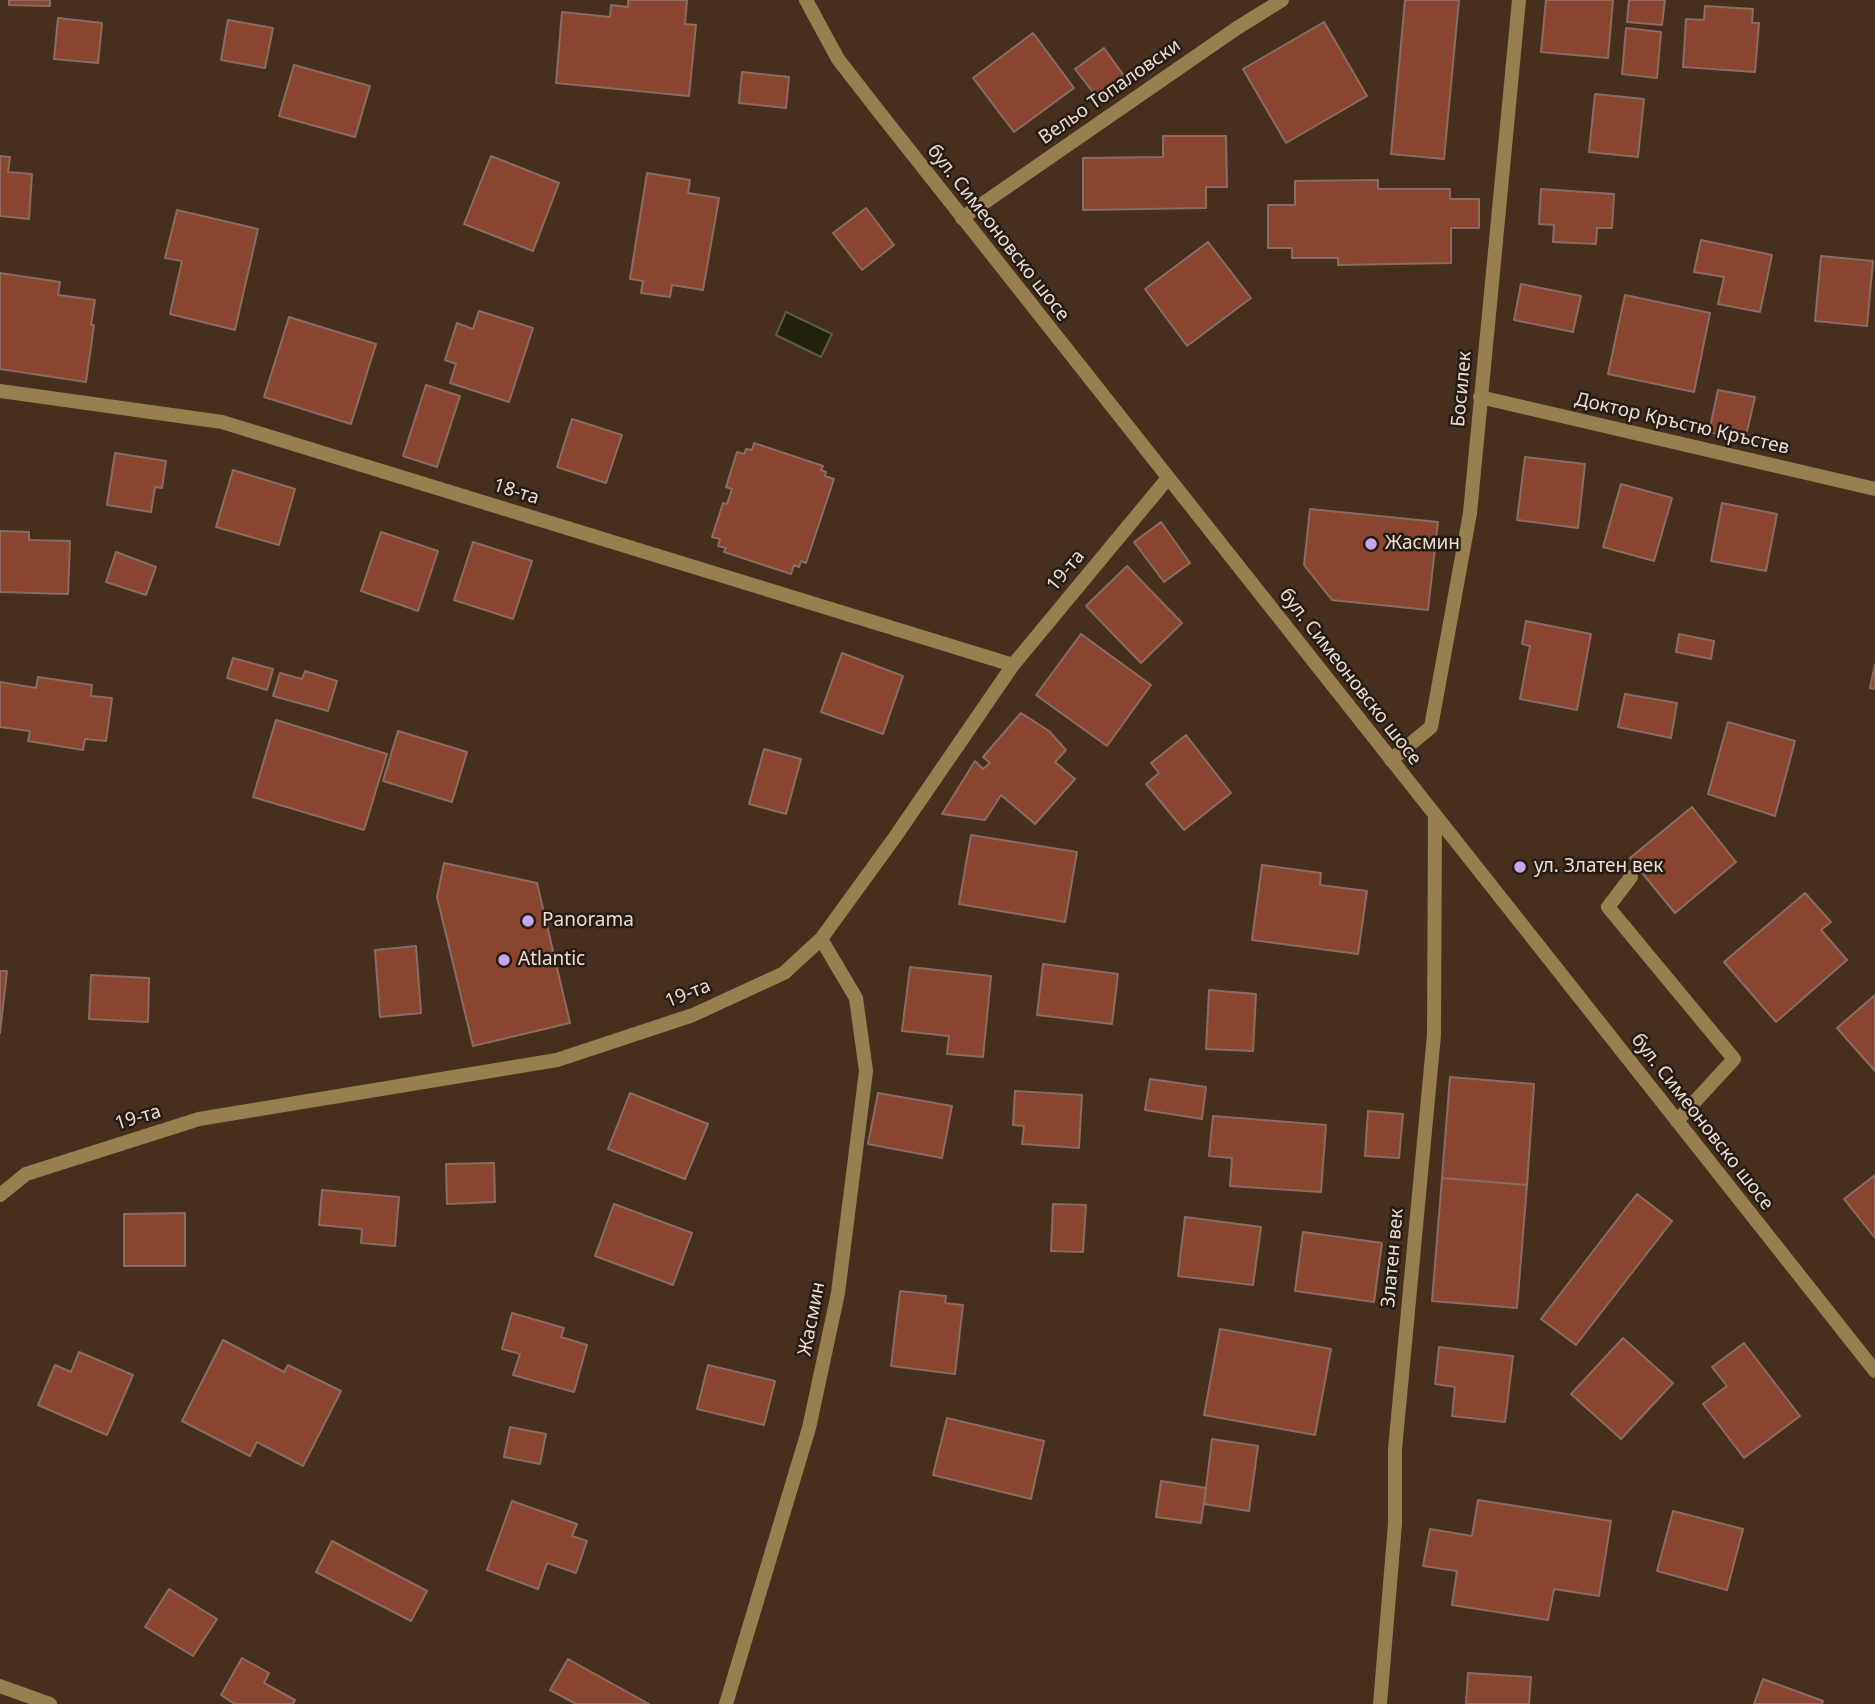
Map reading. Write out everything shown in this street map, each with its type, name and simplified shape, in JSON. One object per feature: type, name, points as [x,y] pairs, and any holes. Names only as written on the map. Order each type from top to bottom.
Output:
[{"type":"street","name":"бул. Симеоновско шосе","points":[[806,0],[838,59],[1875,1371]]},
{"type":"street","name":"Вельо Топаловски","points":[[962,218],[1237,28],[1282,0]]},
{"type":"street","name":"Босилек","points":[[1391,760],[1431,727],[1470,513],[1519,0]]},
{"type":"street","name":"18-та","points":[[0,391],[222,422],[1013,665]]},
{"type":"street","name":"Доктор Кръстю Кръстев","points":[[1480,397],[1875,489]]},
{"type":"street","name":"19-та","points":[[0,1195],[26,1174],[199,1119],[557,1060],[693,1015],[784,973],[821,939],[1013,665],[1168,478]]},
{"type":"street","name":"Златен век","points":[[1380,1704],[1395,1524],[1395,1449],[1434,1034],[1435,816]]},
{"type":"street","points":[[1631,877],[1608,907],[1734,1059],[1677,1121]]},
{"type":"street","name":"Жасмин","points":[[726,1704],[808,1428],[838,1293],[866,1071],[856,998],[821,939]]},
{"type":"street","points":[[0,1686],[50,1704]]},
{"type":"shaded area","points":[[786,312],[832,334],[821,357],[776,335]]},
{"type":"building","points":[[9,0],[50,0],[50,6],[9,5]]},
{"type":"building","points":[[628,0],[687,0],[685,24],[696,25],[689,96],[556,83],[562,12],[610,17],[611,5],[628,7]]},
{"type":"building","points":[[1405,0],[1459,0],[1444,159],[1391,154]]},
{"type":"building","points":[[1546,0],[1613,0],[1608,58],[1541,52]]},
{"type":"building","points":[[1629,0],[1665,0],[1662,25],[1627,22]]},
{"type":"building","points":[[1705,6],[1753,9],[1752,23],[1759,23],[1755,72],[1683,67],[1686,19],[1704,20]]},
{"type":"building","points":[[58,18],[102,23],[98,63],[54,59]]},
{"type":"building","points":[[228,20],[273,28],[265,68],[221,60]]},
{"type":"building","points":[[1324,22],[1367,96],[1286,143],[1243,69]]},
{"type":"building","points":[[1626,28],[1661,32],[1657,78],[1622,74]]},
{"type":"building","points":[[1033,33],[1074,88],[1014,132],[973,78]]},
{"type":"building","points":[[1104,48],[1127,80],[1099,100],[1075,69]]},
{"type":"building","points":[[294,65],[370,86],[355,137],[279,116]]},
{"type":"building","points":[[742,72],[789,77],[786,108],[739,103]]},
{"type":"building","points":[[1595,94],[1644,99],[1638,157],[1589,152]]},
{"type":"building","points":[[1163,136],[1226,136],[1227,187],[1206,187],[1206,208],[1083,210],[1083,158],[1163,157]]},
{"type":"building","points":[[0,156],[10,157],[8,172],[32,174],[29,219],[0,216]]},
{"type":"building","points":[[491,156],[559,183],[533,251],[464,224]]},
{"type":"building","points":[[647,173],[690,180],[688,193],[719,198],[703,290],[672,285],[670,297],[641,293],[643,281],[630,279]]},
{"type":"building","points":[[1378,180],[1378,189],[1450,189],[1450,199],[1479,199],[1479,228],[1451,228],[1451,263],[1338,265],[1338,258],[1292,258],[1292,248],[1268,248],[1268,205],[1295,205],[1295,181]]},
{"type":"building","points":[[1541,189],[1614,194],[1612,228],[1597,228],[1596,244],[1553,242],[1554,225],[1539,224]]},
{"type":"building","points":[[866,208],[894,245],[862,270],[833,233]]},
{"type":"building","points":[[177,210],[258,229],[235,330],[170,314],[182,261],[165,258]]},
{"type":"building","points":[[1701,240],[1772,255],[1760,312],[1718,304],[1724,277],[1694,272]]},
{"type":"building","points":[[1208,242],[1251,298],[1187,346],[1145,289]]},
{"type":"building","points":[[1821,256],[1873,261],[1867,326],[1815,321]]},
{"type":"building","points":[[0,273],[60,282],[58,295],[95,300],[86,382],[0,369]]},
{"type":"building","points":[[1521,284],[1581,296],[1573,332],[1514,320]]},
{"type":"building","points":[[1625,295],[1710,313],[1694,392],[1608,374]]},
{"type":"building","points":[[479,311],[533,328],[509,402],[450,383],[456,364],[445,360],[457,323],[473,329]]},
{"type":"building","points":[[289,317],[376,344],[351,424],[264,397]]},
{"type":"building","points":[[426,385],[460,396],[437,467],[403,456]]},
{"type":"building","points":[[1718,390],[1755,397],[1745,440],[1709,432]]},
{"type":"building","points":[[572,419],[622,435],[606,483],[557,467]]},
{"type":"building","points":[[754,443],[823,466],[821,470],[826,472],[825,476],[834,479],[806,563],[801,561],[799,567],[794,565],[791,574],[724,552],[726,548],[718,546],[720,539],[712,537],[723,503],[727,504],[732,489],[726,487],[737,452],[744,454],[746,449],[752,450]]},
{"type":"building","points":[[115,453],[166,461],[162,488],[155,487],[151,512],[107,505]]},
{"type":"building","points":[[1525,457],[1585,464],[1578,528],[1517,520]]},
{"type":"building","points":[[233,470],[295,489],[279,545],[216,527]]},
{"type":"building","points":[[1621,484],[1672,498],[1654,561],[1603,547]]},
{"type":"building","points":[[1722,503],[1777,514],[1766,571],[1711,561]]},
{"type":"building","name":"Жасмин","points":[[1310,509],[1438,522],[1428,610],[1332,600],[1304,565]]},
{"type":"building","points":[[1161,522],[1190,563],[1164,582],[1134,542]]},
{"type":"building","points":[[0,531],[29,532],[29,540],[70,541],[68,594],[0,592]]},
{"type":"building","points":[[381,532],[438,551],[418,611],[361,591]]},
{"type":"building","points":[[473,542],[532,561],[513,619],[454,600]]},
{"type":"building","points":[[116,552],[156,567],[146,595],[106,582]]},
{"type":"building","points":[[1127,566],[1182,623],[1141,663],[1086,606]]},
{"type":"building","points":[[1526,621],[1591,634],[1577,710],[1520,699],[1530,646],[1522,644]]},
{"type":"building","points":[[1081,634],[1151,685],[1107,746],[1036,695]]},
{"type":"building","points":[[1679,634],[1714,641],[1711,659],[1676,652]]},
{"type":"building","points":[[842,653],[903,676],[883,734],[821,712]]},
{"type":"building","points":[[233,658],[273,669],[267,690],[227,678]]},
{"type":"building","points":[[1875,664],[1875,689],[1870,688]]},
{"type":"building","points":[[305,671],[337,681],[328,711],[273,696],[280,673],[302,679]]},
{"type":"building","points":[[38,677],[92,685],[91,696],[112,698],[106,741],[85,739],[83,750],[28,741],[30,731],[0,727],[0,682],[36,688]]},
{"type":"building","points":[[1625,694],[1677,703],[1671,738],[1618,727]]},
{"type":"building","points":[[1021,713],[1049,731],[1066,750],[1055,762],[1075,779],[1035,824],[1001,795],[985,820],[942,814],[975,761],[983,769],[990,763],[983,757]]},
{"type":"building","points":[[276,720],[387,754],[364,830],[253,797]]},
{"type":"building","points":[[1728,722],[1795,741],[1775,816],[1708,794]]},
{"type":"building","points":[[398,731],[467,752],[452,802],[383,781]]},
{"type":"building","points":[[1186,735],[1231,793],[1184,830],[1146,784],[1159,773],[1151,763]]},
{"type":"building","points":[[764,749],[801,759],[786,814],[749,804]]},
{"type":"building","points":[[1692,807],[1736,862],[1675,913],[1630,858]]},
{"type":"building","points":[[971,835],[1077,852],[1065,922],[959,904]]},
{"type":"building","name":"Atlantic","points":[[444,863],[537,883],[570,1023],[473,1046],[437,897]]},
{"type":"building","points":[[1262,865],[1321,873],[1320,885],[1367,891],[1358,954],[1252,940]]},
{"type":"building","points":[[1805,893],[1831,922],[1821,930],[1847,960],[1776,1022],[1724,962]]},
{"type":"building","points":[[416,946],[421,1013],[380,1017],[375,950]]},
{"type":"building","points":[[1043,964],[1118,974],[1112,1024],[1037,1015]]},
{"type":"building","points":[[910,967],[991,976],[983,1057],[947,1054],[949,1036],[902,1031]]},
{"type":"building","points":[[0,971],[7,971],[0,1033]]},
{"type":"building","points":[[91,975],[149,978],[148,1022],[89,1019]]},
{"type":"building","points":[[1209,990],[1256,994],[1253,1051],[1206,1049]]},
{"type":"building","points":[[1875,995],[1875,1071],[1837,1028]]},
{"type":"building","points":[[1450,1077],[1534,1084],[1527,1185],[1442,1178]]},
{"type":"building","points":[[1150,1079],[1206,1087],[1202,1119],[1145,1110]]},
{"type":"building","points":[[1015,1091],[1082,1095],[1079,1148],[1022,1144],[1024,1126],[1013,1125]]},
{"type":"building","points":[[630,1093],[708,1124],[685,1179],[608,1149]]},
{"type":"building","points":[[878,1093],[952,1106],[942,1158],[868,1144]]},
{"type":"building","points":[[1368,1111],[1403,1114],[1399,1158],[1365,1156]]},
{"type":"building","points":[[1213,1116],[1326,1125],[1321,1192],[1230,1186],[1232,1158],[1209,1156]]},
{"type":"building","points":[[494,1163],[495,1202],[447,1204],[446,1164]]},
{"type":"building","points":[[1875,1175],[1875,1238],[1844,1199]]},
{"type":"building","points":[[1442,1178],[1527,1185],[1517,1308],[1432,1301]]},
{"type":"building","points":[[322,1190],[399,1197],[395,1246],[361,1243],[362,1229],[319,1225]]},
{"type":"building","points":[[1637,1194],[1672,1221],[1576,1345],[1541,1319]]},
{"type":"building","points":[[614,1204],[692,1233],[673,1285],[595,1256]]},
{"type":"building","points":[[1053,1204],[1086,1205],[1083,1252],[1051,1251]]},
{"type":"building","points":[[185,1213],[185,1266],[124,1266],[124,1214]]},
{"type":"building","points":[[1185,1217],[1261,1227],[1253,1285],[1178,1276]]},
{"type":"building","points":[[1303,1232],[1382,1243],[1374,1302],[1295,1291]]},
{"type":"building","points":[[900,1291],[946,1296],[945,1303],[963,1305],[955,1374],[891,1366]]},
{"type":"building","points":[[512,1313],[564,1328],[561,1337],[587,1345],[574,1392],[513,1375],[520,1354],[502,1349]]},
{"type":"building","points":[[1220,1329],[1331,1349],[1315,1435],[1204,1415]]},
{"type":"building","points":[[1623,1338],[1673,1383],[1621,1439],[1571,1394]]},
{"type":"building","points":[[223,1340],[284,1372],[288,1365],[341,1391],[303,1466],[257,1442],[250,1456],[182,1421]]},
{"type":"building","points":[[1744,1343],[1800,1416],[1744,1458],[1703,1404],[1727,1386],[1712,1367]]},
{"type":"building","points":[[1439,1347],[1513,1356],[1505,1422],[1452,1416],[1455,1387],[1435,1384]]},
{"type":"building","points":[[79,1352],[133,1375],[107,1435],[38,1405],[55,1365],[71,1372]]},
{"type":"building","points":[[708,1365],[775,1381],[764,1425],[697,1409]]},
{"type":"building","points":[[947,1418],[1044,1441],[1031,1499],[933,1475]]},
{"type":"building","points":[[510,1427],[546,1434],[540,1464],[504,1457]]},
{"type":"building","points":[[1212,1439],[1258,1446],[1249,1511],[1204,1504]]},
{"type":"building","points":[[1161,1481],[1206,1488],[1201,1523],[1156,1517]]},
{"type":"building","points":[[1478,1500],[1611,1521],[1599,1596],[1554,1589],[1548,1620],[1452,1605],[1457,1571],[1423,1566],[1430,1529],[1472,1536]]},
{"type":"building","points":[[512,1501],[577,1524],[572,1536],[587,1541],[576,1573],[547,1563],[538,1589],[487,1570]]},
{"type":"building","points":[[1673,1511],[1743,1529],[1727,1590],[1657,1571]]},
{"type":"building","points":[[332,1541],[427,1591],[411,1621],[316,1572]]},
{"type":"building","points":[[169,1589],[217,1619],[193,1656],[145,1627]]},
{"type":"building","points":[[242,1658],[269,1673],[264,1683],[295,1700],[293,1704],[235,1704],[221,1695]]},
{"type":"building","points":[[568,1659],[649,1704],[576,1704],[550,1690]]},
{"type":"building","points":[[1468,1673],[1531,1677],[1529,1704],[1466,1704]]},
{"type":"building","points":[[1763,1679],[1823,1701],[1822,1704],[1754,1704]]},
{"type":"place","name":"Жасмин","points":[[1371,544]]},
{"type":"place","name":"ул. Златен век","points":[[1520,867]]},
{"type":"place","name":"Panorama","points":[[528,921]]},
{"type":"place","name":"Atlantic","points":[[504,960]]}]
